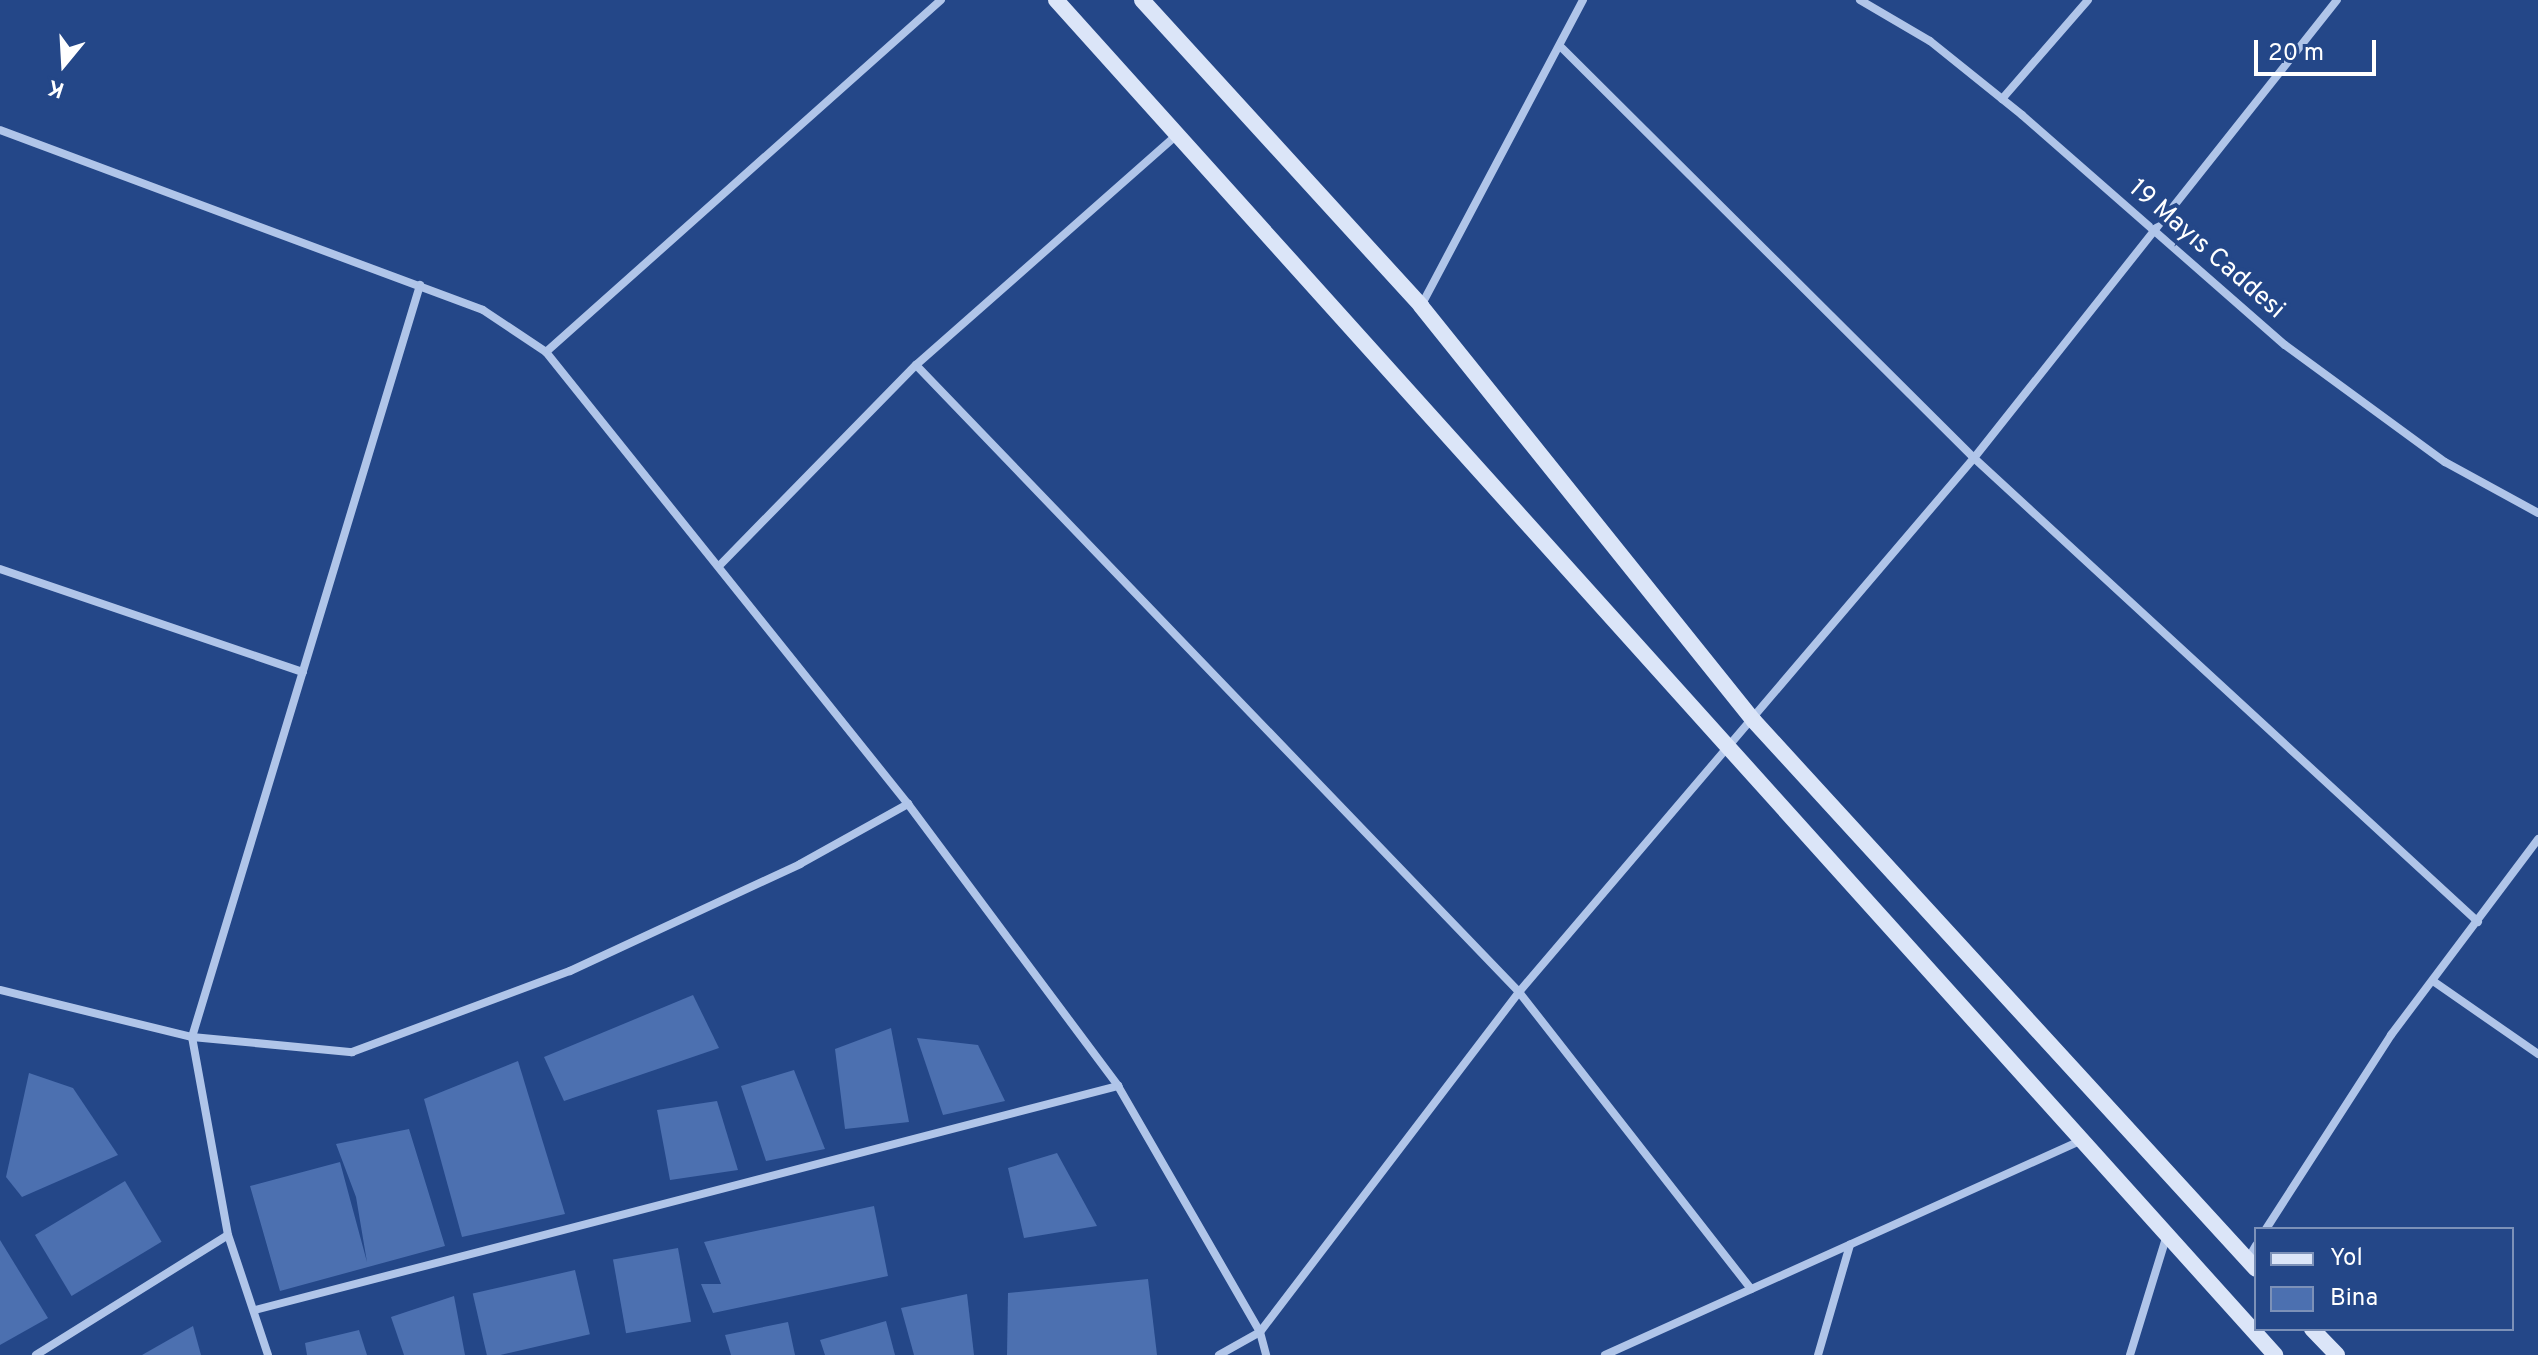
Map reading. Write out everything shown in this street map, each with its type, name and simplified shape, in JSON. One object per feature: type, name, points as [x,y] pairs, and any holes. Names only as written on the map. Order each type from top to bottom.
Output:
[{"type":"main road","points":[[1056,0],[2085,1139],[2275,1355]]},
{"type":"main road","points":[[1142,0],[1421,306],[1754,721],[2253,1258]]},
{"type":"main road","points":[[2314,1331],[2337,1355]]},
{"type":"street","points":[[546,352],[941,0]]},
{"type":"street","points":[[1421,306],[1562,48],[1583,0]]},
{"type":"street","name":"19 Mayıs Caddesi","points":[[1860,0],[1930,41],[2002,99],[2285,345],[2445,462],[2538,513]]},
{"type":"street","points":[[2002,99],[2088,0]]},
{"type":"street","points":[[1219,1355],[1260,1332],[1519,992],[1728,746],[1754,721],[1974,458],[2155,235],[2337,0]]},
{"type":"street","points":[[1562,48],[1974,458],[2478,922]]},
{"type":"street","points":[[0,130],[483,310],[546,352],[721,564],[908,804],[1118,1086],[1260,1332],[1266,1355]]},
{"type":"street","points":[[721,564],[916,365],[1177,134]]},
{"type":"street","points":[[268,1355],[228,1235],[192,1037],[420,285]]},
{"type":"street","points":[[916,365],[1519,992],[1751,1289]]},
{"type":"street","points":[[0,569],[303,672]]},
{"type":"street","points":[[0,990],[192,1037],[352,1052],[570,971],[800,864],[908,804]]},
{"type":"street","points":[[2267,1227],[2433,981],[2538,839]]},
{"type":"street","points":[[2433,981],[2538,1054]]},
{"type":"street","points":[[255,1310],[1118,1086]]},
{"type":"street","points":[[1605,1355],[2085,1139]]},
{"type":"street","points":[[36,1355],[228,1235]]},
{"type":"street","points":[[2130,1355],[2167,1235]]},
{"type":"street","points":[[1818,1355],[1850,1245]]},
{"type":"building","points":[[693,995],[719,1048],[564,1101],[544,1057]]},
{"type":"building","points":[[891,1028],[909,1122],[845,1129],[835,1049]]},
{"type":"building","points":[[917,1038],[978,1045],[1005,1101],[943,1115]]},
{"type":"building","points":[[518,1061],[565,1214],[462,1237],[424,1099]]},
{"type":"building","points":[[794,1070],[825,1149],[766,1161],[741,1086]]},
{"type":"building","points":[[29,1073],[73,1088],[118,1155],[22,1197],[6,1177]]},
{"type":"building","points":[[717,1101],[738,1170],[670,1180],[657,1110]]},
{"type":"building","points":[[409,1129],[445,1246],[280,1291],[250,1186],[340,1162],[367,1262],[356,1197],[336,1144]]},
{"type":"building","points":[[1057,1153],[1097,1226],[1024,1238],[1008,1168]]},
{"type":"building","points":[[125,1181],[162,1242],[72,1296],[35,1235]]},
{"type":"building","points":[[874,1206],[888,1276],[713,1313],[701,1284],[721,1284],[704,1242]]},
{"type":"building","points":[[0,1240],[48,1318],[0,1345]]},
{"type":"building","points":[[678,1248],[691,1322],[626,1333],[613,1259]]},
{"type":"building","points":[[575,1270],[590,1334],[500,1355],[487,1355],[473,1294]]},
{"type":"building","points":[[1148,1279],[1157,1355],[1007,1355],[1008,1293]]},
{"type":"building","points":[[967,1294],[974,1355],[914,1355],[901,1308]]},
{"type":"building","points":[[454,1296],[465,1355],[404,1355],[391,1317]]},
{"type":"building","points":[[886,1321],[895,1355],[825,1355],[820,1340]]},
{"type":"building","points":[[788,1322],[795,1355],[731,1355],[725,1335]]},
{"type":"building","points":[[193,1326],[201,1355],[142,1355]]},
{"type":"building","points":[[359,1330],[367,1355],[307,1355],[305,1343]]}]
